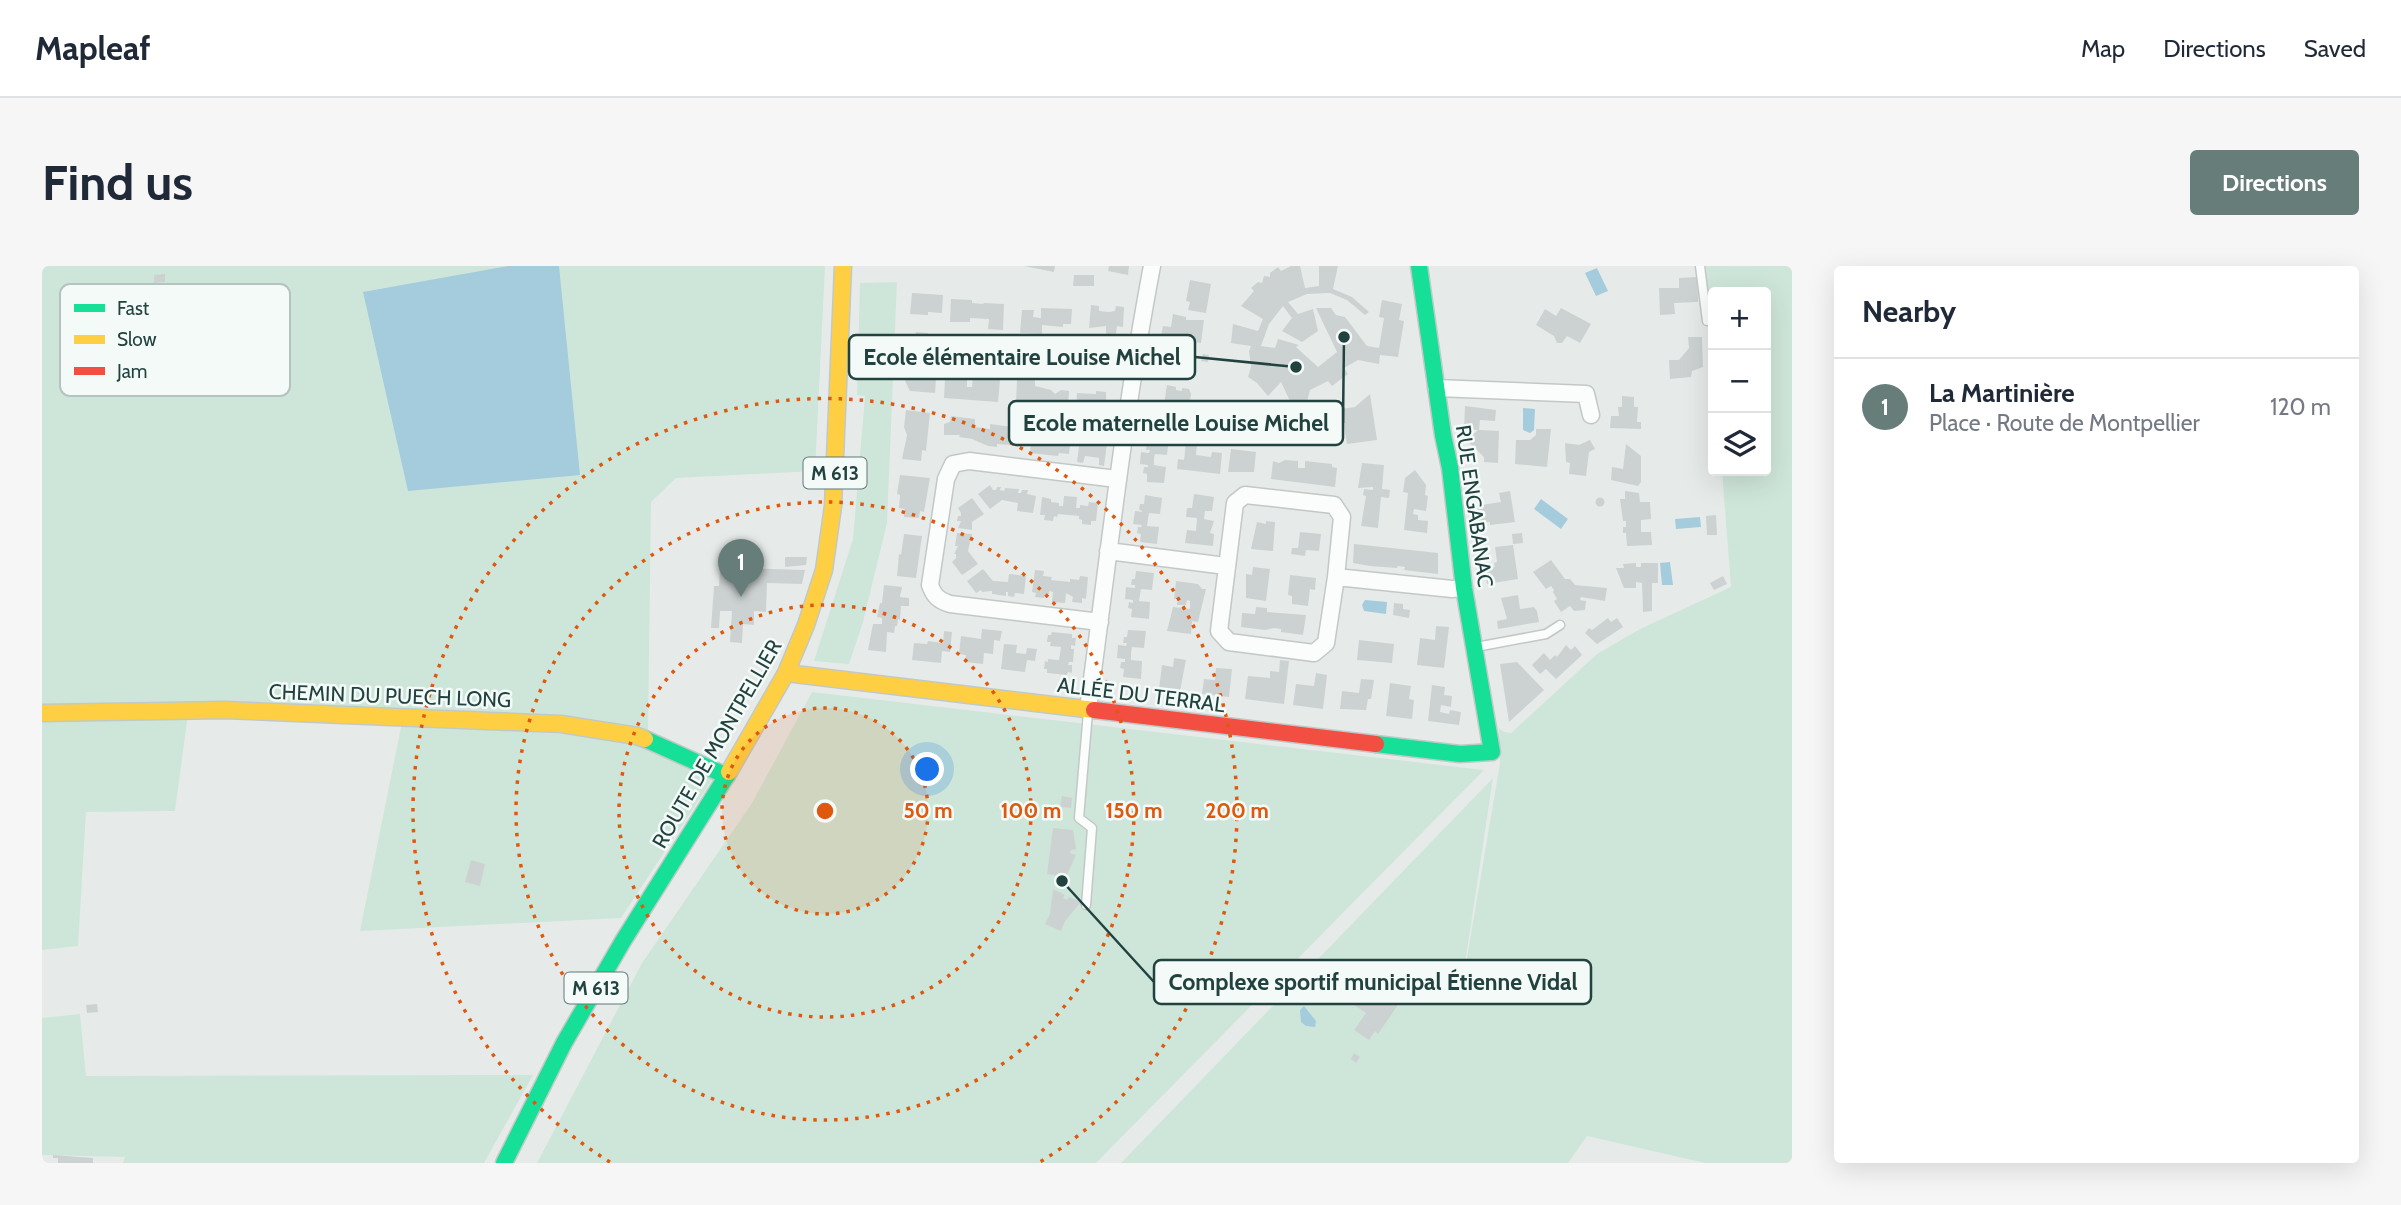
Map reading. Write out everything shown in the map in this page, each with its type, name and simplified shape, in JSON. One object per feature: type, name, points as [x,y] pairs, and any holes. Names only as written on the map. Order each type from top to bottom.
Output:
[{"type":"street","name":"ROUTE DE MONTPELLIER","points":[[504,1163],[564,1043],[623,941],[727,776],[786,673],[806,625],[824,570],[832,519],[843,266]]},
{"type":"street","points":[[1088,709],[1117,478],[1152,266]]},
{"type":"street","name":"RUE ENGABANAC","points":[[1419,266],[1450,468],[1464,588],[1492,752]]},
{"type":"street","points":[[959,346],[1135,358]]},
{"type":"street","points":[[1436,388],[1586,394],[1591,415]]},
{"type":"street","points":[[1100,622],[950,604],[939,600],[933,594],[930,584],[947,479],[953,464],[969,461],[1117,478]]},
{"type":"street","points":[[1245,495],[1334,505],[1342,517],[1336,577],[1326,643],[1314,653],[1229,642],[1219,631],[1235,503],[1245,495]]},
{"type":"street","points":[[1108,551],[1226,566]]},
{"type":"street","points":[[1336,577],[1464,588]]},
{"type":"street","name":"ALLÉE DU TERRAL","points":[[786,673],[1460,754],[1492,752]]},
{"type":"street","name":"CHEMIN DU PUECH LONG","points":[[42,713],[225,710],[561,724],[637,736],[727,776]]},
{"type":"lane","points":[[1700,266],[1707,321]]},
{"type":"lane","points":[[1476,647],[1546,634],[1560,625]]},
{"type":"lane","points":[[1086,905],[1092,828],[1079,818],[1088,709]]},
{"type":"green space","points":[[42,266],[825,266],[815,471],[676,478],[651,502],[648,733],[42,710]]},
{"type":"green space","points":[[1706,266],[1792,266],[1792,1163],[1705,1163],[1587,1136],[1568,1163],[1121,1163],[1493,778],[1457,1017],[1500,763],[1499,728],[1511,733],[1597,654],[1640,629],[1731,587],[1722,476],[1771,476],[1771,287],[1708,287],[1708,291]]},
{"type":"green space","points":[[897,282],[887,523],[863,622],[849,664],[814,661],[853,539],[865,396],[857,395],[860,283]]},
{"type":"green space","points":[[812,692],[1484,770],[1096,1163],[537,1163],[642,963],[752,803]]},
{"type":"green space","points":[[188,714],[175,811],[86,812],[78,946],[42,950],[42,718]]},
{"type":"green space","points":[[402,722],[637,740],[716,774],[621,918],[360,931]]},
{"type":"green space","points":[[80,1014],[86,1076],[533,1075],[484,1163],[123,1163],[125,1157],[42,1155],[42,1018]]},
{"type":"water","points":[[508,266],[559,266],[580,475],[408,491],[363,292]]},
{"type":"water","points":[[1597,268],[1608,291],[1596,296],[1585,273]]},
{"type":"water","points":[[1523,408],[1535,409],[1534,430],[1530,433],[1523,430]]},
{"type":"water","points":[[1541,499],[1568,519],[1561,529],[1534,509]]},
{"type":"water","points":[[1700,517],[1701,527],[1676,529],[1675,519]]},
{"type":"water","points":[[1670,562],[1673,585],[1662,585],[1660,563]]},
{"type":"water","points":[[1365,600],[1387,602],[1386,614],[1364,611],[1362,605]]},
{"type":"water","points":[[1304,1006],[1316,1021],[1315,1027],[1301,1022],[1300,1010]]},
{"type":"building","points":[[1024,266],[1055,266],[1054,272]]},
{"type":"building","points":[[1109,266],[1129,266],[1128,275],[1108,271]]},
{"type":"building","points":[[1291,266],[1300,266],[1305,288],[1319,286],[1319,266],[1338,266],[1333,289],[1352,297],[1369,312],[1365,315],[1347,300],[1330,293],[1307,294],[1288,302],[1298,314],[1313,309],[1318,331],[1302,342],[1282,331],[1292,318],[1283,306],[1269,324],[1261,346],[1275,348],[1278,339],[1299,345],[1296,347],[1318,367],[1337,352],[1316,308],[1331,308],[1336,315],[1345,317],[1367,346],[1379,348],[1384,318],[1379,317],[1382,300],[1402,304],[1399,320],[1404,321],[1398,357],[1380,355],[1379,364],[1358,360],[1344,368],[1348,374],[1332,386],[1328,381],[1310,390],[1307,402],[1290,401],[1281,382],[1268,396],[1248,377],[1251,346],[1231,343],[1233,324],[1258,331],[1263,319],[1241,306],[1254,291],[1251,288],[1258,282],[1262,283],[1264,276],[1270,277],[1270,273],[1278,267],[1281,271]]},
{"type":"building","points":[[165,274],[165,282],[154,283],[154,275]]},
{"type":"building","points":[[1074,275],[1094,275],[1094,286],[1073,286]]},
{"type":"building","points":[[1697,277],[1698,302],[1674,303],[1675,314],[1660,315],[1659,288],[1679,288],[1679,278]]},
{"type":"building","points":[[1190,280],[1211,284],[1206,313],[1188,310],[1190,302],[1186,301]]},
{"type":"building","points":[[912,293],[943,295],[942,313],[910,314]]},
{"type":"building","points":[[951,299],[1004,304],[1003,330],[988,329],[989,319],[970,318],[970,322],[950,322]]},
{"type":"building","points":[[1091,305],[1099,306],[1099,311],[1109,312],[1115,311],[1116,306],[1124,307],[1123,327],[1117,326],[1116,334],[1106,334],[1106,326],[1089,328]]},
{"type":"building","points":[[1041,308],[1072,309],[1071,324],[1063,324],[1063,327],[1042,325],[1042,334],[1020,333],[1022,310],[1034,310],[1033,317],[1041,318]]},
{"type":"building","points":[[1561,308],[1591,324],[1580,343],[1567,336],[1562,343],[1557,343],[1554,336],[1536,325],[1545,309],[1556,316]]},
{"type":"building","points":[[1173,314],[1186,317],[1186,320],[1204,320],[1201,343],[1178,339],[1176,348],[1159,345],[1163,326],[1171,327]]},
{"type":"building","points":[[916,332],[928,333],[928,338],[937,341],[937,351],[933,351],[934,363],[918,362],[919,337],[915,337]]},
{"type":"building","points":[[1688,337],[1702,337],[1703,367],[1692,371],[1691,377],[1670,379],[1669,360],[1679,360],[1689,348]]},
{"type":"building","points":[[1203,354],[1209,355],[1208,362],[1201,361]]},
{"type":"building","points":[[911,362],[919,362],[918,370],[928,371],[928,378],[936,379],[935,393],[910,391],[905,381],[910,376]]},
{"type":"building","points":[[951,373],[967,378],[967,387],[972,387],[973,375],[992,373],[991,379],[1000,380],[998,402],[944,398],[945,379]]},
{"type":"building","points":[[1017,378],[1035,380],[1035,386],[1051,390],[1055,394],[1061,390],[1069,391],[1068,409],[1054,405],[1052,408],[1016,404]]},
{"type":"building","points":[[1167,385],[1176,387],[1176,390],[1189,389],[1191,394],[1183,428],[1168,426],[1170,413],[1163,411]]},
{"type":"building","points":[[1096,391],[1106,392],[1106,414],[1076,412],[1077,393],[1096,394]]},
{"type":"building","points":[[1370,394],[1377,440],[1347,444],[1341,409],[1355,407]]},
{"type":"building","points":[[1622,396],[1634,397],[1634,407],[1638,407],[1637,422],[1641,422],[1641,429],[1610,428],[1611,416],[1619,416],[1618,407],[1622,407]]},
{"type":"building","points":[[1465,406],[1496,410],[1495,421],[1480,420],[1479,430],[1499,431],[1498,463],[1484,462],[1484,457],[1464,438],[1469,438],[1478,430],[1464,429]]},
{"type":"building","points":[[906,410],[930,413],[926,451],[922,450],[921,461],[902,459],[907,435],[904,427]]},
{"type":"building","points":[[951,416],[975,419],[975,427],[990,429],[990,424],[1013,427],[1010,445],[988,446],[959,437],[960,435],[944,435],[944,424],[950,422]]},
{"type":"building","points":[[1065,425],[1072,426],[1069,454],[1059,453],[1058,456],[1030,453],[1032,429],[1041,430],[1041,435],[1057,437],[1058,427],[1065,428]]},
{"type":"building","points":[[1536,429],[1551,429],[1547,467],[1515,464],[1516,440],[1530,440],[1536,435]]},
{"type":"building","points":[[1081,431],[1087,432],[1087,436],[1108,436],[1104,466],[1099,465],[1099,458],[1093,457],[1085,456],[1083,463],[1077,462]]},
{"type":"building","points":[[1151,436],[1169,438],[1167,455],[1155,454],[1154,458],[1154,465],[1166,467],[1164,483],[1147,482],[1147,474],[1143,473],[1144,467],[1148,465],[1140,464],[1141,452],[1149,453],[1150,450],[1146,450]]},
{"type":"building","points":[[1590,440],[1595,449],[1589,452],[1586,476],[1569,474],[1570,463],[1566,462],[1565,443],[1579,445]]},
{"type":"building","points":[[1186,442],[1197,444],[1196,455],[1211,457],[1212,452],[1222,453],[1220,474],[1177,469],[1178,459],[1184,460]]},
{"type":"building","points":[[1626,444],[1641,456],[1641,482],[1638,486],[1611,480],[1612,467],[1623,469]]},
{"type":"building","points":[[1231,449],[1256,452],[1254,472],[1228,472]]},
{"type":"building","points":[[1285,460],[1298,461],[1298,468],[1305,468],[1305,461],[1332,464],[1332,467],[1337,468],[1335,487],[1271,479],[1273,461],[1279,463]]},
{"type":"building","points":[[1362,463],[1384,465],[1382,489],[1390,490],[1389,498],[1381,497],[1378,528],[1361,526],[1366,496],[1363,495],[1364,489],[1373,490],[1373,487],[1358,488]]},
{"type":"building","points":[[1415,470],[1426,485],[1425,495],[1428,496],[1426,511],[1414,509],[1413,514],[1418,515],[1418,520],[1428,521],[1427,533],[1404,530],[1408,493],[1403,492],[1405,478]]},
{"type":"building","points":[[900,475],[930,478],[924,512],[920,511],[919,518],[904,517],[905,509],[899,508],[900,495],[897,494]]},
{"type":"building","points":[[990,485],[993,490],[1001,487],[1000,490],[1004,491],[1005,488],[1019,489],[1018,493],[1021,493],[1022,490],[1028,490],[1027,494],[1036,496],[1033,513],[1017,511],[1018,503],[1002,500],[990,509],[978,494]]},
{"type":"building","points":[[1510,491],[1515,522],[1478,524],[1475,506],[1501,502],[1499,493]]},
{"type":"building","points":[[1625,491],[1639,493],[1640,502],[1650,502],[1651,519],[1641,520],[1641,532],[1651,532],[1652,545],[1627,546],[1626,533],[1623,533],[1626,521],[1623,521],[1620,499],[1625,499]]},
{"type":"building","points":[[1194,494],[1214,497],[1212,511],[1205,511],[1204,519],[1214,521],[1210,533],[1214,534],[1213,546],[1185,543],[1187,530],[1196,531],[1197,518],[1186,517],[1187,508],[1192,508]]},
{"type":"building","points":[[1145,495],[1162,498],[1160,514],[1149,513],[1147,526],[1159,527],[1157,544],[1140,542],[1141,534],[1137,533],[1138,527],[1142,525],[1133,524],[1135,511],[1143,512],[1139,509],[1140,504],[1144,504]]},
{"type":"building","points":[[1064,496],[1077,497],[1076,508],[1080,508],[1080,505],[1088,506],[1089,502],[1098,503],[1096,521],[1091,521],[1091,525],[1082,524],[1079,516],[1058,514],[1053,521],[1044,520],[1045,515],[1040,515],[1042,497],[1063,506]]},
{"type":"building","points":[[972,498],[984,514],[972,522],[972,530],[958,528],[961,521],[957,521],[958,516],[961,516],[961,513],[958,508]]},
{"type":"building","points":[[1600,498],[1604,502],[1600,506],[1596,502]]},
{"type":"building","points":[[1716,515],[1717,535],[1707,535],[1706,516]]},
{"type":"building","points":[[1266,521],[1275,522],[1273,551],[1251,549],[1257,522],[1266,524]]},
{"type":"building","points":[[1300,532],[1321,534],[1319,551],[1306,550],[1305,556],[1291,554],[1292,548],[1298,548]]},
{"type":"building","points":[[957,533],[972,534],[968,551],[978,564],[962,575],[952,562],[956,558],[954,554],[958,546],[955,546]]},
{"type":"building","points":[[1522,533],[1523,543],[1513,544],[1512,534]]},
{"type":"building","points":[[904,534],[922,536],[916,578],[897,576]]},
{"type":"building","points":[[1354,544],[1438,553],[1438,574],[1404,570],[1405,567],[1398,566],[1353,563]]},
{"type":"building","points":[[1513,545],[1518,579],[1487,584],[1484,569],[1495,567],[1495,547]]},
{"type":"building","points":[[785,557],[807,557],[806,565],[785,567]]},
{"type":"building","points":[[1551,560],[1565,579],[1570,579],[1575,585],[1607,588],[1605,601],[1581,597],[1580,600],[1586,601],[1585,610],[1574,611],[1570,606],[1561,612],[1554,601],[1557,599],[1554,590],[1551,586],[1546,589],[1533,572]]},
{"type":"building","points":[[1636,563],[1636,567],[1641,567],[1641,563],[1658,563],[1658,583],[1652,583],[1652,611],[1643,612],[1642,583],[1636,582],[1636,588],[1624,588],[1616,568],[1624,568],[1623,564]]},
{"type":"building","points":[[1253,567],[1270,569],[1266,601],[1246,598],[1246,574],[1252,575]]},
{"type":"building","points":[[720,568],[805,570],[802,584],[767,583],[766,612],[754,611],[754,625],[743,624],[742,643],[730,642],[732,611],[720,611],[719,628],[711,628],[714,586],[719,586]]},
{"type":"building","points":[[983,569],[993,581],[1008,582],[1009,574],[1026,576],[1024,594],[1015,593],[1014,597],[1008,596],[1008,592],[1006,596],[992,594],[992,591],[981,590],[976,593],[967,581]]},
{"type":"building","points":[[1035,570],[1044,571],[1043,576],[1052,577],[1051,580],[1070,582],[1070,579],[1079,580],[1080,576],[1088,577],[1086,599],[1082,598],[1082,603],[1072,602],[1073,597],[1066,593],[1065,603],[1052,602],[1053,592],[1049,591],[1044,598],[1035,597],[1036,593],[1032,592]]},
{"type":"building","points":[[1136,571],[1154,573],[1152,590],[1141,589],[1139,601],[1150,602],[1149,619],[1131,617],[1132,609],[1128,608],[1129,602],[1133,603],[1133,600],[1125,599],[1126,587],[1135,588],[1135,585],[1131,585]]},
{"type":"building","points":[[1290,575],[1316,578],[1315,590],[1310,589],[1308,606],[1292,604],[1292,596],[1288,595]]},
{"type":"building","points":[[1723,576],[1727,584],[1714,590],[1710,583]]},
{"type":"building","points":[[1176,581],[1198,584],[1202,589],[1206,589],[1198,622],[1192,621],[1191,634],[1167,631],[1173,607],[1190,609],[1190,601],[1187,600],[1186,605],[1177,605],[1178,599],[1174,599]]},
{"type":"building","points":[[884,585],[902,587],[900,597],[909,598],[909,606],[901,606],[900,620],[898,619],[894,633],[887,632],[886,652],[868,650],[873,624],[882,624],[882,618],[877,617]]},
{"type":"building","points":[[1518,595],[1520,609],[1534,607],[1539,622],[1498,629],[1497,621],[1507,619],[1501,598]]},
{"type":"building","points":[[1394,603],[1403,604],[1403,609],[1410,610],[1409,618],[1393,615]]},
{"type":"building","points":[[1256,607],[1267,608],[1267,612],[1306,615],[1303,635],[1281,632],[1281,629],[1274,628],[1265,630],[1241,627],[1242,613],[1255,614]]},
{"type":"building","points":[[1608,618],[1611,622],[1617,618],[1623,627],[1597,644],[1585,633]]},
{"type":"building","points":[[1436,626],[1449,627],[1444,668],[1417,665],[1420,638],[1435,640]]},
{"type":"building","points":[[982,629],[1002,631],[1000,641],[994,640],[993,654],[984,653],[983,664],[965,662],[966,655],[959,654],[961,636],[981,639]]},
{"type":"building","points":[[1128,630],[1146,631],[1144,648],[1132,647],[1131,653],[1131,660],[1142,661],[1141,679],[1123,677],[1124,669],[1120,668],[1125,659],[1117,658],[1118,645],[1126,646],[1127,643],[1123,643]]},
{"type":"building","points":[[944,631],[952,632],[950,652],[942,651],[941,663],[912,660],[914,643],[943,643]]},
{"type":"building","points":[[1052,632],[1072,634],[1072,638],[1076,638],[1075,646],[1071,645],[1071,649],[1074,649],[1073,662],[1068,665],[1072,665],[1072,673],[1047,673],[1047,669],[1044,669],[1048,659],[1059,660],[1061,647],[1050,646],[1051,642],[1047,642],[1048,635]]},
{"type":"building","points":[[1359,640],[1394,644],[1392,663],[1357,660]]},
{"type":"building","points":[[1004,644],[1017,645],[1016,653],[1026,654],[1027,648],[1037,649],[1035,661],[1027,660],[1025,672],[1001,669]]},
{"type":"building","points":[[1566,645],[1571,650],[1575,646],[1582,655],[1556,679],[1546,669],[1540,674],[1532,665],[1544,653],[1550,660],[1555,655],[1557,657]]},
{"type":"building","points":[[1174,658],[1186,660],[1180,691],[1159,689],[1162,665],[1173,667]]},
{"type":"building","points":[[1280,660],[1289,661],[1284,704],[1245,699],[1248,676],[1270,678],[1270,671],[1279,672]]},
{"type":"building","points":[[1517,662],[1544,690],[1509,722],[1500,664]]},
{"type":"building","points":[[1216,668],[1232,669],[1229,697],[1202,694],[1204,679],[1215,680]]},
{"type":"building","points":[[1316,673],[1327,675],[1323,709],[1293,705],[1296,684],[1314,686]]},
{"type":"building","points":[[1361,679],[1374,680],[1366,710],[1340,709],[1342,691],[1359,693]]},
{"type":"building","points":[[1390,683],[1411,686],[1409,699],[1414,700],[1412,719],[1386,716]]},
{"type":"building","points":[[1432,685],[1445,687],[1444,695],[1452,696],[1451,707],[1441,705],[1440,712],[1461,712],[1459,725],[1428,721]]},
{"type":"building","points":[[1062,796],[1072,798],[1071,808],[1060,807]]},
{"type":"building","points":[[1053,828],[1073,830],[1076,849],[1070,853],[1076,855],[1066,877],[1047,874]]},
{"type":"building","points":[[471,860],[485,864],[480,886],[465,882]]},
{"type":"building","points":[[1053,889],[1065,895],[1063,898],[1067,900],[1069,897],[1081,902],[1065,921],[1061,931],[1045,924],[1050,914]]},
{"type":"building","points":[[1369,976],[1382,984],[1385,980],[1399,988],[1395,994],[1402,999],[1378,1034],[1375,1031],[1369,1040],[1354,1030],[1366,1013],[1351,1003]]},
{"type":"building","points":[[97,1004],[98,1012],[87,1013],[86,1005]]},
{"type":"building","points":[[1354,1053],[1360,1057],[1356,1063],[1351,1059]]},
{"type":"building","points":[[53,1155],[93,1158],[93,1163],[58,1163],[58,1158],[53,1158]]},
{"type":"traffic: fast","points":[[1376,744],[1460,754],[1492,752],[1464,588],[1450,468],[1419,266]]},
{"type":"traffic: fast","points":[[645,739],[727,776]]},
{"type":"traffic: fast","points":[[504,1163],[564,1043],[623,941],[729,772]]},
{"type":"traffic: slow","points":[[729,772],[786,673],[806,625],[824,570],[833,506],[843,266]]},
{"type":"traffic: slow","points":[[786,673],[1094,710]]},
{"type":"traffic: slow","points":[[42,713],[225,710],[561,724],[645,739]]},
{"type":"traffic: jam","points":[[1094,710],[1376,744]]},
{"type":"place","name":"Ecole maternelle Louise Michel","points":[[1344,337]]},
{"type":"place","name":"Ecole élémentaire Louise Michel","points":[[1296,367]]},
{"type":"place","name":"La Martinière","points":[[741,597]]},
{"type":"place","name":"Complexe sportif municipal Étienne Vidal","points":[[1062,881]]}]
